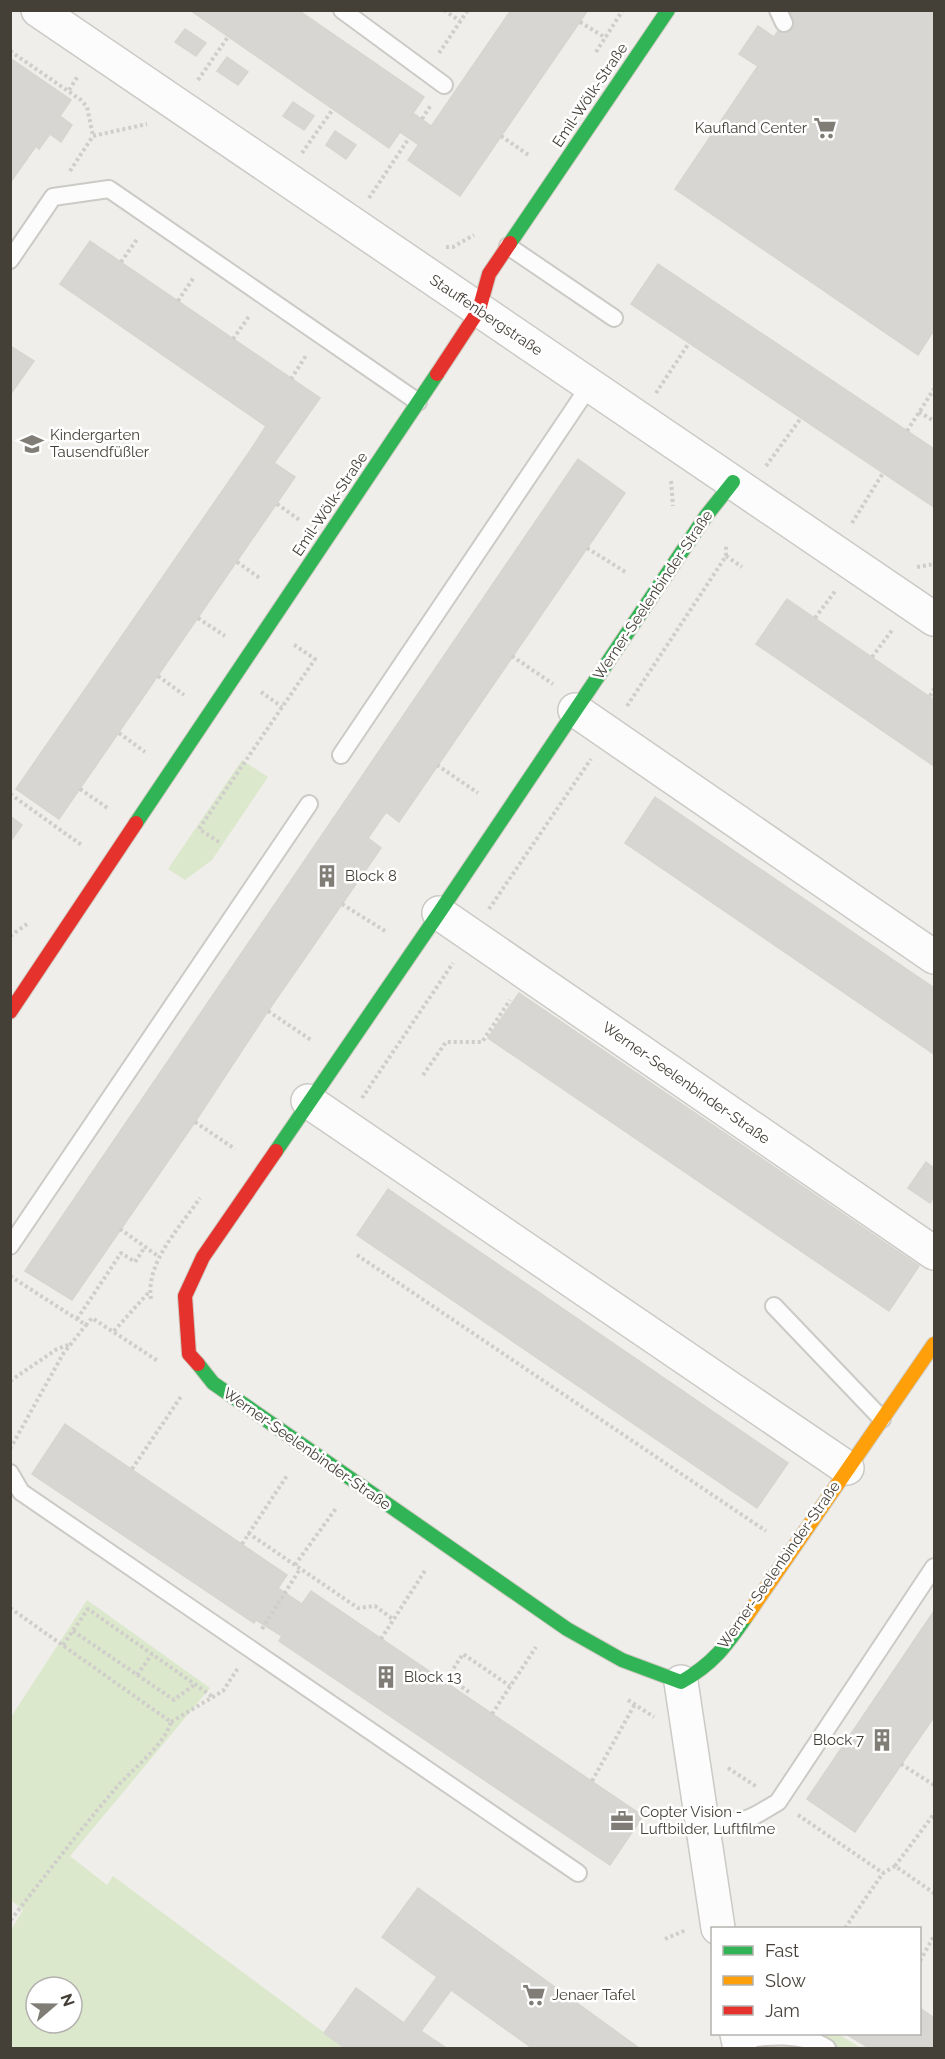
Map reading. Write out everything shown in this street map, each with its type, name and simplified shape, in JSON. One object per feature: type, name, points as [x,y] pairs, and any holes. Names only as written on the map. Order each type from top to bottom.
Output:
[{"type":"street","name":"Stauffenbergstraße","points":[[38,10],[590,385],[747,478],[934,619]]},
{"type":"street","name":"Emil-Wölk-Straße","points":[[11,1008],[479,310],[489,274],[668,10]]},
{"type":"street","name":"Werner-Seelenbinder-Straße","points":[[747,478],[706,516],[439,913],[203,1257],[185,1296],[189,1354],[213,1383],[583,1639],[652,1673],[681,1682],[699,1672],[723,1650],[934,1344]]},
{"type":"street","points":[[575,710],[934,957]]},
{"type":"street","name":"Werner-Seelenbinder-Straße","points":[[439,913],[934,1253]]},
{"type":"street","name":"Werner-Seelenbinder-Straße","points":[[308,1101],[847,1468]]},
{"type":"street","points":[[681,1682],[701,1814],[705,1928]]},
{"type":"lane","points":[[342,10],[444,85]]},
{"type":"lane","points":[[12,255],[53,197],[109,189],[418,402]]},
{"type":"lane","points":[[508,246],[614,318]]},
{"type":"lane","points":[[341,754],[590,385]]},
{"type":"lane","points":[[10,1246],[309,804]]},
{"type":"lane","points":[[774,1306],[882,1419]]},
{"type":"lane","points":[[10,1473],[21,1492],[578,1874]]},
{"type":"lane","points":[[701,1814],[732,1822],[748,1820],[778,1802],[934,1567]]},
{"type":"lane","points":[[738,2041],[774,2035],[818,2043],[827,2049]]},
{"type":"path","points":[[444,10],[460,21]]},
{"type":"path","points":[[593,58],[624,10]]},
{"type":"path","points":[[580,22],[606,38]]},
{"type":"path","points":[[194,87],[228,37]]},
{"type":"path","points":[[10,51],[69,90],[87,107],[93,136]]},
{"type":"path","points":[[69,90],[80,73]]},
{"type":"path","points":[[298,158],[333,109]]},
{"type":"path","points":[[53,197],[93,136],[154,123],[145,117]]},
{"type":"path","points":[[501,136],[530,156]]},
{"type":"path","points":[[365,203],[409,138]]},
{"type":"path","points":[[524,164],[536,146]]},
{"type":"path","points":[[444,247],[453,247],[481,231]]},
{"type":"path","points":[[121,262],[139,237]]},
{"type":"path","points":[[177,301],[194,277]]},
{"type":"path","points":[[233,339],[249,317]]},
{"type":"path","points":[[652,398],[689,343]]},
{"type":"path","points":[[291,379],[305,357]]},
{"type":"path","points":[[907,431],[934,389]]},
{"type":"path","points":[[919,412],[934,421]]},
{"type":"path","points":[[747,478],[801,418]]},
{"type":"path","points":[[852,523],[883,473]]},
{"type":"path","points":[[277,504],[303,522]]},
{"type":"path","points":[[587,548],[627,573]]},
{"type":"path","points":[[726,556],[742,567]]},
{"type":"path","points":[[237,562],[263,581]]},
{"type":"path","points":[[815,618],[838,588]]},
{"type":"path","points":[[198,618],[225,636],[231,627]]},
{"type":"path","points":[[219,842],[199,829],[315,659],[267,627]]},
{"type":"path","points":[[872,657],[895,627]]},
{"type":"path","points":[[512,656],[553,684]]},
{"type":"path","points":[[158,676],[185,695],[179,705]]},
{"type":"path","points":[[930,696],[934,689]]},
{"type":"path","points":[[119,733],[147,753],[141,762]]},
{"type":"path","points":[[437,765],[478,794]]},
{"type":"path","points":[[80,789],[110,810]]},
{"type":"path","points":[[10,794],[85,847]]},
{"type":"path","points":[[104,819],[116,800]]},
{"type":"path","points":[[342,904],[386,931]]},
{"type":"path","points":[[10,936],[32,920]]},
{"type":"path","points":[[423,1075],[446,1042],[482,1042],[528,975]]},
{"type":"path","points":[[268,1011],[311,1040]]},
{"type":"path","points":[[195,1122],[235,1149]]},
{"type":"path","points":[[120,1229],[159,1257]]},
{"type":"path","points":[[77,1319],[122,1253],[135,1262],[145,1247]]},
{"type":"path","points":[[357,1255],[766,1532]]},
{"type":"path","points":[[151,1301],[149,1291],[153,1271]]},
{"type":"path","points":[[10,1276],[86,1325]]},
{"type":"path","points":[[114,1331],[149,1291]]},
{"type":"path","points":[[10,1449],[63,1354],[92,1317],[162,1364],[160,1353]]},
{"type":"path","points":[[10,1381],[57,1349],[72,1344]]},
{"type":"path","points":[[177,1387],[187,1403]]},
{"type":"path","points":[[132,1469],[182,1395]]},
{"type":"path","points":[[242,1544],[289,1473],[280,1467]]},
{"type":"path","points":[[295,1566],[337,1506],[346,1512]]},
{"type":"path","points":[[248,1533],[358,1608],[375,1606],[394,1620]]},
{"type":"path","points":[[381,1639],[427,1568],[419,1562]]},
{"type":"path","points":[[10,1921],[117,1786],[167,1734],[171,1722],[223,1691],[300,1569]]},
{"type":"path","points":[[10,1608],[171,1722]]},
{"type":"path","points":[[63,1645],[88,1609],[213,1697]]},
{"type":"path","points":[[73,1630],[174,1700],[195,1684]]},
{"type":"path","points":[[492,1714],[540,1642]]},
{"type":"path","points":[[137,1675],[152,1654]]},
{"type":"path","points":[[469,1692],[448,1677],[463,1654],[510,1686]]},
{"type":"path","points":[[625,1698],[658,1720]]},
{"type":"path","points":[[592,1781],[635,1704]]},
{"type":"path","points":[[901,1764],[934,1785]]},
{"type":"path","points":[[723,1765],[883,1873]]},
{"type":"path","points":[[846,1927],[883,1873],[895,1866],[934,1815]]},
{"type":"path","points":[[895,1866],[934,1893]]},
{"type":"path","points":[[665,1939],[705,1928]]},
{"type":"path","points":[[921,1959],[934,1936]]},
{"type":"green space","points":[[242,760],[268,777],[212,860],[185,880],[168,869]]},
{"type":"green space","points":[[87,1600],[210,1688],[70,1856],[107,1885],[113,1876],[345,2048],[11,2048],[11,1930],[23,1910],[11,1900],[11,1717]]},
{"type":"green space","points":[[776,2035],[840,2035],[861,2048],[770,2048]]},
{"type":"building","points":[[190,10],[298,10],[424,97],[389,148]]},
{"type":"building","points":[[511,10],[588,10],[460,196],[408,160]]},
{"type":"building","name":"Kaufland Center","points":[[792,10],[934,10],[934,330],[918,355],[675,189],[758,66],[739,54],[758,26],[774,37]]},
{"type":"building","points":[[185,29],[206,43],[196,56],[175,42]]},
{"type":"building","points":[[227,57],[248,72],[238,85],[217,71]]},
{"type":"building","points":[[10,58],[71,100],[60,116],[72,125],[61,142],[50,134],[39,149],[36,146],[10,183]]},
{"type":"building","points":[[293,102],[314,116],[304,130],[283,116]]},
{"type":"building","points":[[413,113],[431,126],[419,145],[400,132]]},
{"type":"building","points":[[335,131],[356,145],[346,159],[326,145]]},
{"type":"building","points":[[90,241],[320,398],[289,442],[60,284]]},
{"type":"building","points":[[658,264],[934,449],[934,507],[631,304]]},
{"type":"building","points":[[10,346],[34,361],[10,395]]},
{"type":"building","points":[[266,426],[289,442],[274,463],[252,448]]},
{"type":"building","points":[[252,448],[295,477],[59,819],[16,789]]},
{"type":"building","name":"Block 8","points":[[578,459],[625,493],[399,822],[386,812],[368,838],[381,848],[72,1300],[25,1271]]},
{"type":"building","points":[[787,599],[934,700],[934,766],[756,644]]},
{"type":"building","points":[[655,797],[934,988],[934,1054],[625,843]]},
{"type":"building","points":[[10,816],[22,825],[10,842]]},
{"type":"building","points":[[519,993],[919,1266],[889,1311],[488,1038]]},
{"type":"building","points":[[926,1162],[934,1168],[934,1196],[930,1203],[908,1188]]},
{"type":"building","points":[[388,1189],[788,1463],[757,1508],[357,1235]]},
{"type":"building","name":"Block 13","points":[[65,1424],[287,1575],[278,1588],[302,1604],[311,1591],[643,1816],[610,1865],[279,1641],[282,1636],[256,1620],[254,1623],[32,1474]]},
{"type":"building","name":"Block 7","points":[[934,1611],[934,1717],[855,1832],[807,1799]]},
{"type":"building","points":[[418,1888],[639,2048],[532,2048],[451,1990],[421,2031],[446,2048],[345,2048],[324,2033],[356,1988],[404,2023],[437,1977],[382,1937]]},
{"type":"building","points":[[921,2009],[934,2018],[934,2048],[869,2048],[848,2035],[921,2035]]},
{"type":"traffic: fast","points":[[510,243],[668,10]]},
{"type":"traffic: fast","points":[[136,823],[437,374]]},
{"type":"traffic: fast","points":[[276,1151],[706,516],[733,482]]},
{"type":"traffic: fast","points":[[198,1364],[213,1383],[567,1629],[622,1660],[681,1682],[718,1654],[746,1617]]},
{"type":"traffic: slow","points":[[746,1617],[934,1344]]},
{"type":"traffic: jam","points":[[437,374],[479,310],[489,274],[510,243]]},
{"type":"traffic: jam","points":[[10,1012],[136,823]]},
{"type":"traffic: jam","points":[[198,1364],[189,1354],[185,1296],[203,1257],[276,1151]]},
{"type":"place","name":"Kaufland Center","points":[[825,128]]},
{"type":"place","name":"Kindergarten Tausendfüßler","points":[[32,444]]},
{"type":"place","name":"Block 8","points":[[327,876]]},
{"type":"place","name":"Block 13","points":[[386,1677]]},
{"type":"place","name":"Block 7","points":[[882,1740]]},
{"type":"place","name":"Copter Vision - Luftbilder, Luftfilme","points":[[622,1821]]},
{"type":"place","name":"Jenaer Tafel","points":[[534,1995]]}]
